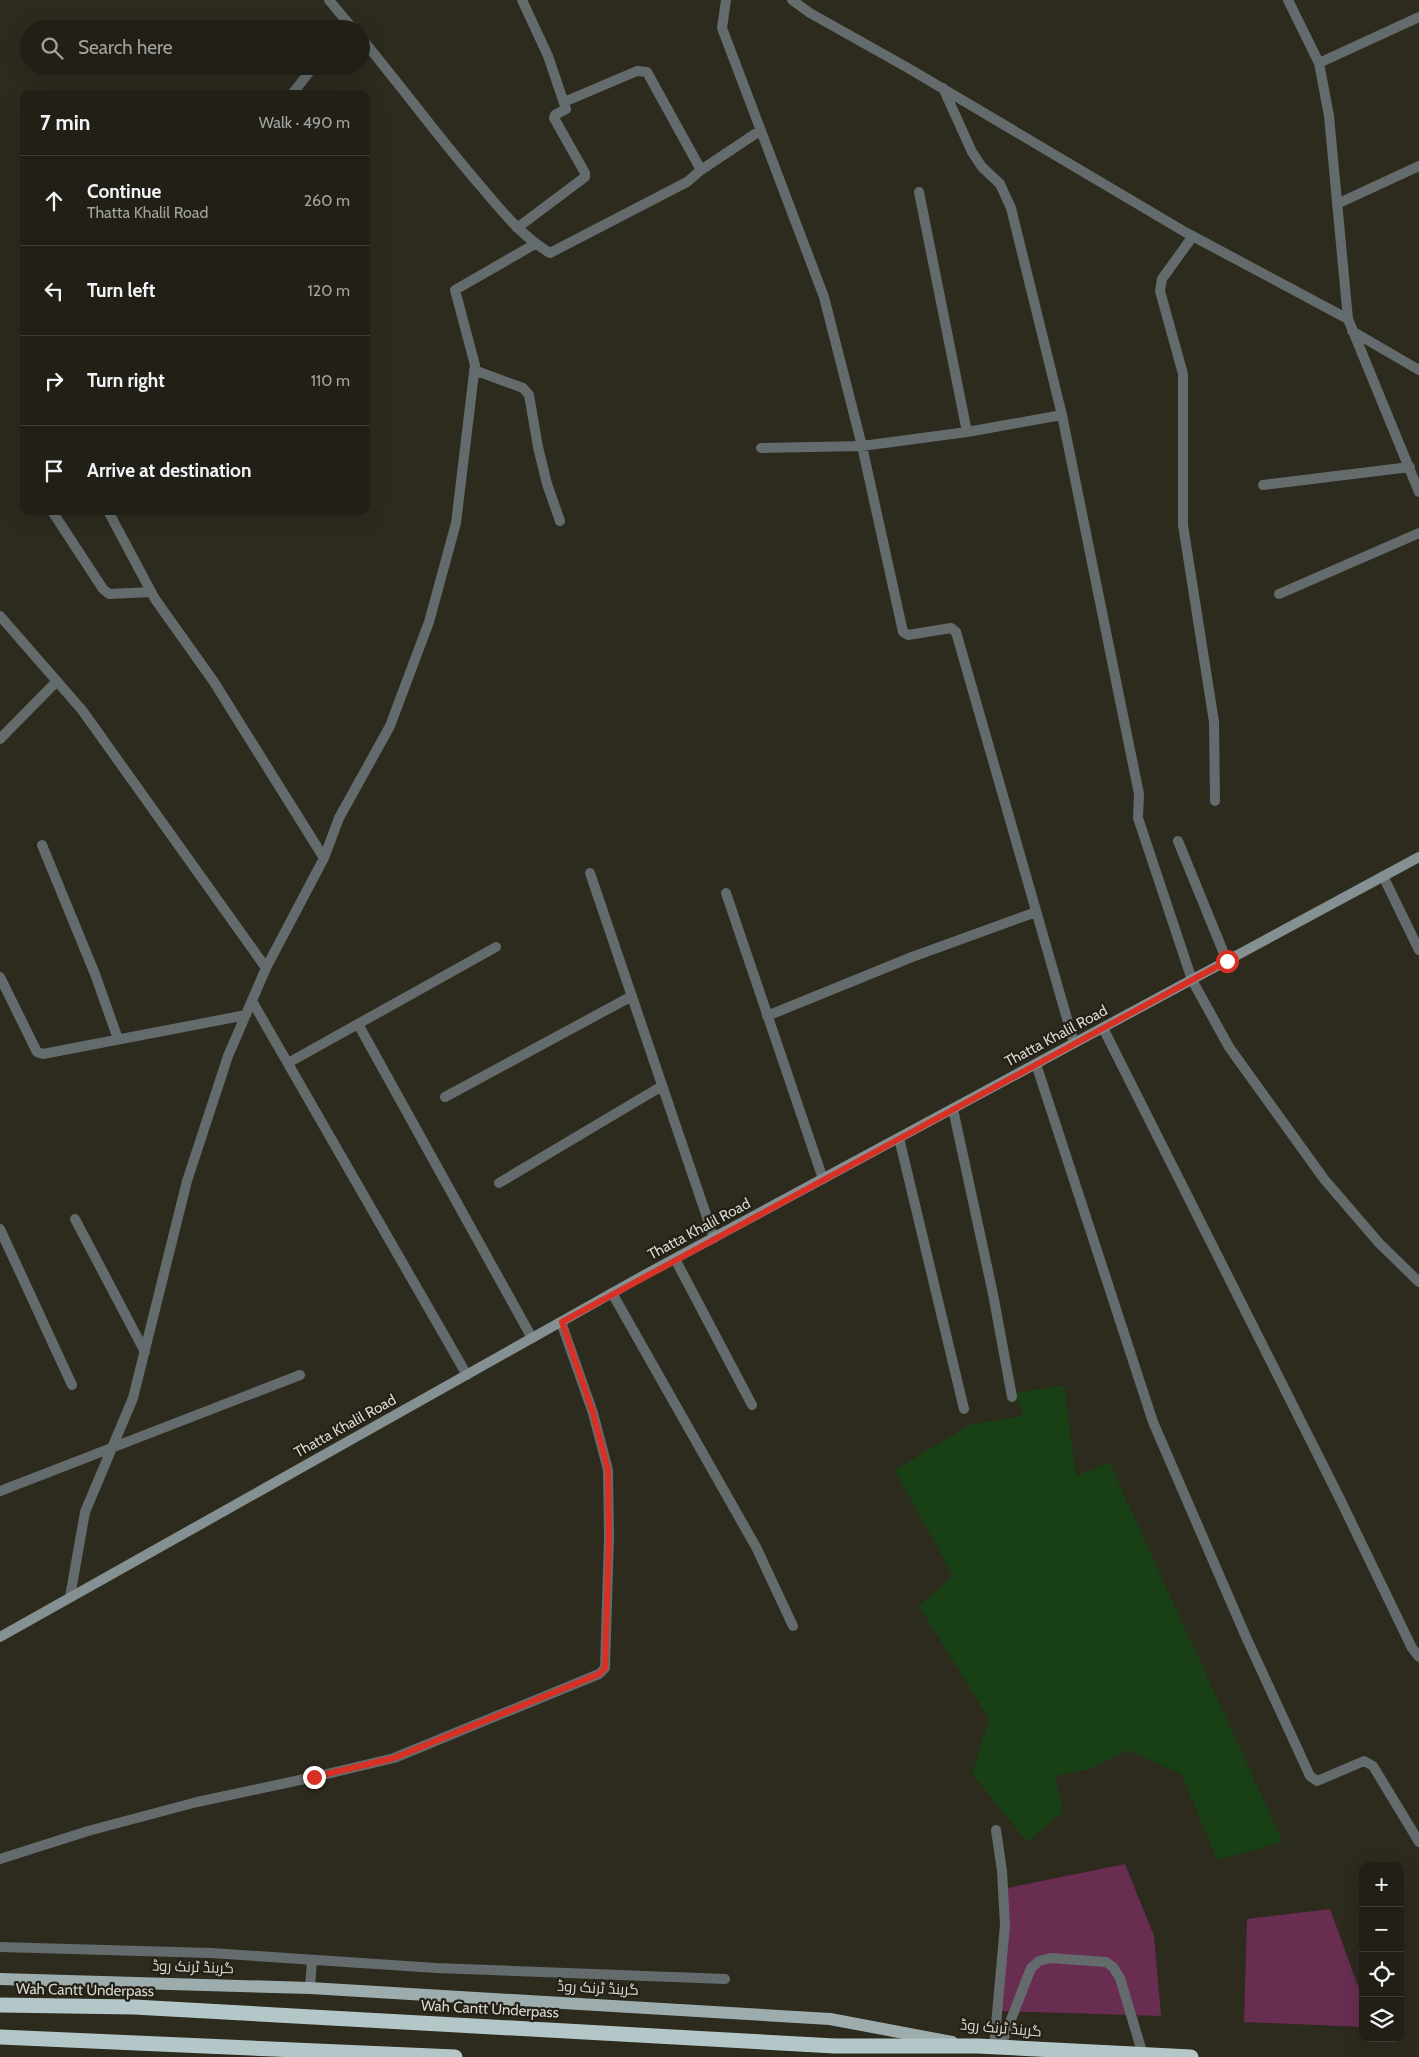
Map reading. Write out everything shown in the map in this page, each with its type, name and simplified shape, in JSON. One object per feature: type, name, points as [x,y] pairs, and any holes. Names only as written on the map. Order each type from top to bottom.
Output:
[{"type":"highway","name":"Wah Cantt Underpass","points":[[0,2005],[134,2007],[835,2046],[977,2046]]},
{"type":"highway","points":[[0,2037],[455,2057]]},
{"type":"highway","name":"گرینڈ ٹرنک روڈ","points":[[977,2046],[1191,2057]]},
{"type":"main road","name":"گرینڈ ٹرنک روڈ","points":[[0,1979],[310,1988],[830,2019],[977,2046]]},
{"type":"street","points":[[329,0],[344,20]]},
{"type":"street","points":[[517,228],[585,177],[585,172],[554,118],[566,111],[564,102],[548,56],[522,0]]},
{"type":"street","points":[[726,0],[722,28],[824,297],[862,446],[903,632],[908,636],[951,628],[956,632],[1074,1043]]},
{"type":"street","points":[[792,0],[810,13],[943,88],[1192,236],[1348,319]]},
{"type":"street","points":[[1288,0],[1319,63],[1328,116],[1348,319],[1419,492]]},
{"type":"street","points":[[1319,63],[1419,17]]},
{"type":"street","points":[[370,49],[400,84],[458,160],[517,228],[535,244],[550,253],[687,182],[701,170],[761,130]]},
{"type":"street","points":[[564,102],[637,72],[647,72],[701,170]]},
{"type":"street","points":[[295,90],[307,75]]},
{"type":"street","points":[[943,88],[972,152],[982,167],[1000,184],[1011,208],[1062,415],[1139,794],[1138,818],[1192,980],[1229,1047],[1324,1179],[1379,1243],[1419,1282]]},
{"type":"street","points":[[1337,204],[1419,166]]},
{"type":"street","points":[[919,192],[967,432]]},
{"type":"street","points":[[1192,236],[1162,279],[1160,291],[1183,374],[1183,525],[1214,722],[1214,801]]},
{"type":"street","points":[[70,1597],[85,1512],[133,1398],[187,1181],[228,1056],[266,968],[324,858],[339,818],[390,726],[430,622],[456,523],[475,365],[455,290],[535,244]]},
{"type":"street","points":[[1352,331],[1419,370]]},
{"type":"street","points":[[474,370],[523,388],[529,395],[542,466],[560,521]]},
{"type":"street","points":[[761,448],[862,446],[967,432],[1062,415]]},
{"type":"street","points":[[1263,485],[1410,468]]},
{"type":"street","points":[[55,515],[103,589],[110,594],[151,592]]},
{"type":"street","points":[[110,515],[151,592],[214,682],[324,858]]},
{"type":"street","points":[[1279,594],[1419,532]]},
{"type":"street","points":[[0,616],[82,710],[266,968]]},
{"type":"street","points":[[0,739],[58,681]]},
{"type":"street","points":[[1178,841],[1227,961]]},
{"type":"street","points":[[42,845],[95,974],[118,1039]]},
{"type":"street","name":"Thatta Khalil Road","points":[[1,1634],[612,1293],[1419,857]]},
{"type":"street","points":[[590,874],[714,1238]]},
{"type":"street","points":[[1383,876],[1419,950]]},
{"type":"street","points":[[726,893],[823,1179]]},
{"type":"street","points":[[767,1016],[912,958],[1036,912]]},
{"type":"street","points":[[288,1064],[496,947]]},
{"type":"street","points":[[0,977],[37,1052],[43,1054],[246,1015]]},
{"type":"street","points":[[445,1097],[632,996]]},
{"type":"street","points":[[252,1001],[467,1375]]},
{"type":"street","points":[[358,1024],[532,1338]]},
{"type":"street","points":[[1103,1028],[1339,1497],[1412,1648],[1419,1657]]},
{"type":"street","points":[[1036,1064],[1153,1422],[1246,1637],[1310,1776],[1317,1781],[1364,1761],[1373,1766],[1419,1842]]},
{"type":"street","points":[[499,1183],[662,1086]]},
{"type":"street","points":[[953,1109],[993,1294],[1012,1397]]},
{"type":"street","points":[[898,1138],[964,1409]]},
{"type":"street","points":[[75,1219],[145,1352]]},
{"type":"street","points":[[0,1229],[72,1385]]},
{"type":"street","points":[[675,1259],[752,1405]]},
{"type":"street","points":[[612,1293],[756,1547],[793,1626]]},
{"type":"street","points":[[0,1859],[88,1831],[197,1802],[394,1758],[599,1674],[605,1668],[609,1537],[608,1470],[593,1413],[562,1322]]},
{"type":"street","points":[[0,1491],[300,1375]]},
{"type":"street","points":[[996,1830],[1002,1871],[1005,1925],[997,2048]]},
{"type":"street","points":[[0,1947],[210,1953],[436,1968],[725,1979]]},
{"type":"street","points":[[997,2048],[1031,1968],[1039,1961],[1050,1958],[1106,1962],[1113,1967],[1120,1978],[1143,2055]]},
{"type":"street","points":[[310,1988],[312,1960]]},
{"type":"green space","points":[[1064,1385],[1076,1476],[1109,1462],[1283,1842],[1217,1860],[1182,1775],[1128,1750],[1091,1769],[1055,1776],[1063,1812],[1027,1842],[972,1774],[989,1719],[919,1606],[953,1576],[895,1470],[969,1425],[1023,1416],[1016,1393]]},
{"type":"building","points":[[1125,1864],[1154,1936],[1161,2016],[998,2011],[1003,1889]]},
{"type":"building","points":[[1330,1909],[1359,1989],[1359,2027],[1244,2022],[1247,1919]]},
{"type":"route","points":[[314,1777],[394,1758],[599,1674],[605,1668],[609,1537],[608,1470],[593,1413],[562,1322],[637,1279],[1227,961]]}]
